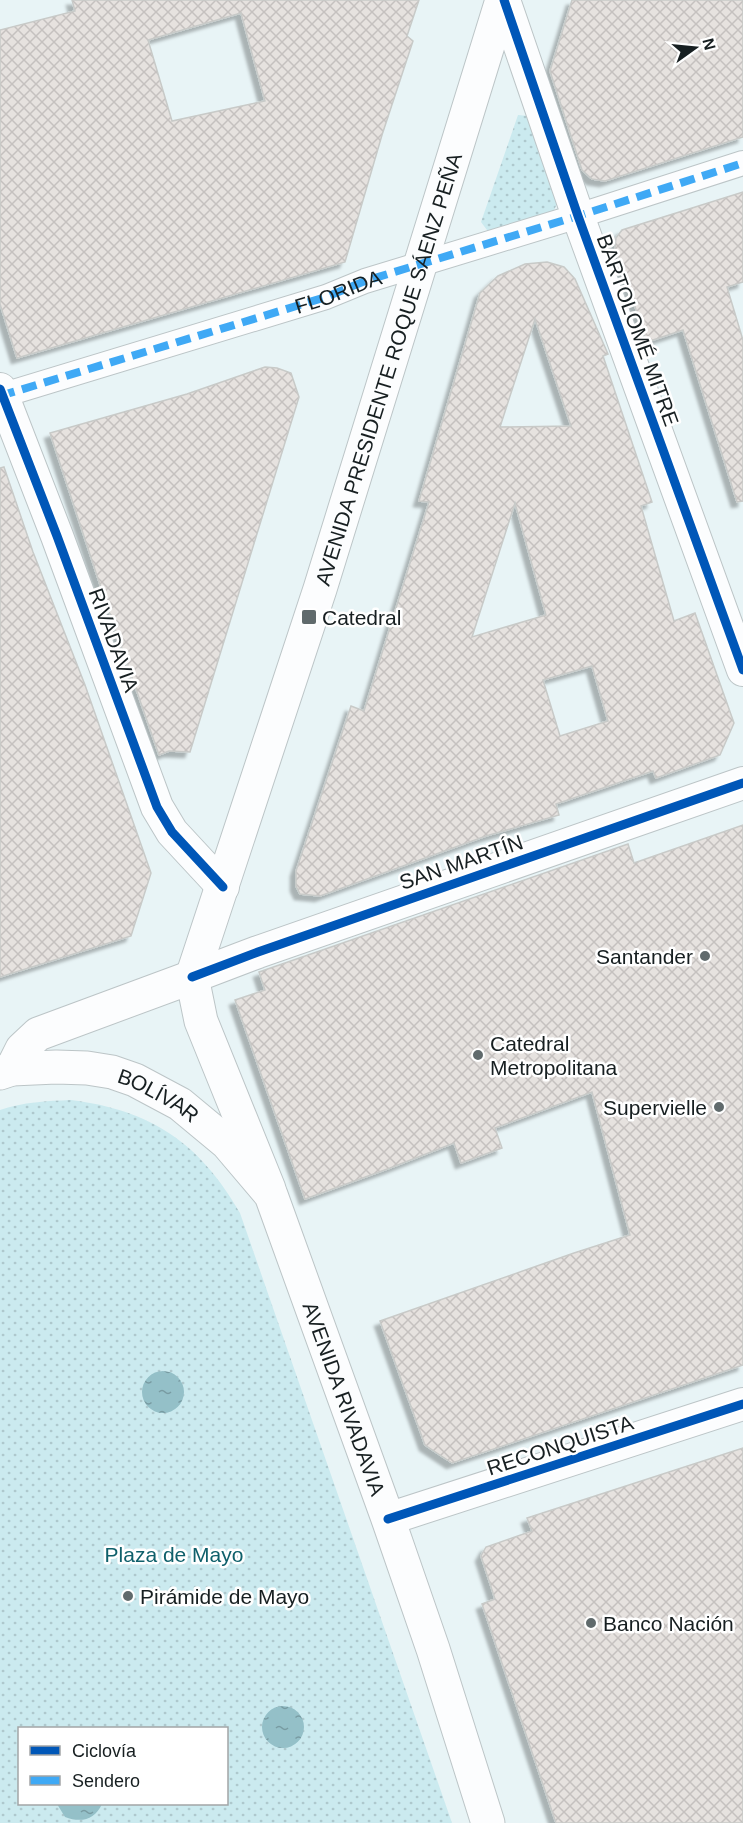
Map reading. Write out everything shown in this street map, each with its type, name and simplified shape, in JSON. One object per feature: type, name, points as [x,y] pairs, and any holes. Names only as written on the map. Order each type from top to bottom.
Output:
[{"type":"main road","name":"AVENIDA PRESIDENTE ROQUE SÁENZ PEÑA","points":[[192,977],[317,596],[503,0]]},
{"type":"main road","name":"BOLÍVAR","points":[[6,1071],[22,1049],[38,1034],[192,977]]},
{"type":"main road","name":"AVENIDA RIVADAVIA","points":[[192,977],[201,1021],[272,1195],[388,1519],[433,1649],[488,1823]]},
{"type":"main road","name":"BOLÍVAR","points":[[6,1071],[56,1066],[87,1068],[112,1072],[135,1080],[180,1104],[227,1143],[272,1195]]},
{"type":"street","name":"BARTOLOMÉ MITRE","points":[[503,0],[578,216],[743,670]]},
{"type":"street","name":"FLORIDA","points":[[1,394],[326,297],[365,281],[421,263],[743,163]]},
{"type":"street","name":"RIVADAVIA","points":[[1,394],[57,536],[157,807],[172,832],[223,887]]},
{"type":"street","name":"SAN MARTÍN","points":[[192,977],[743,783]]},
{"type":"street","name":"RECONQUISTA","points":[[388,1519],[743,1404]]},
{"type":"green space","points":[[518,115],[528,116],[559,200],[553,212],[490,234],[481,222]]},
{"type":"green space","name":"Plaza de Mayo","points":[[71,1100],[100,1105],[126,1112],[170,1134],[208,1167],[225,1188],[240,1213],[452,1823],[0,1823],[0,1110],[44,1101]]},
{"type":"water","points":[[163,1371],[171,1372],[178,1377],[183,1384],[183,1400],[178,1407],[171,1412],[163,1413],[155,1412],[148,1407],[143,1400],[142,1392],[143,1384],[148,1377],[155,1372]]},
{"type":"water","points":[[283,1706],[298,1712],[304,1727],[298,1742],[283,1748],[268,1742],[262,1727],[268,1712]]},
{"type":"water","points":[[58,1805],[101,1805],[96,1814],[87,1819],[77,1820],[65,1817]]},
{"type":"building","points":[[72,0],[419,0],[407,36],[413,41],[382,135],[345,262],[17,358],[0,304],[0,30],[75,11]],"holes":[[[241,13],[265,101],[172,121],[148,40]]]},
{"type":"building","points":[[572,0],[743,0],[743,137],[605,181],[592,179],[582,170],[550,71]]},
{"type":"building","points":[[743,192],[743,282],[727,287],[743,340],[743,501],[737,502],[683,330],[647,342],[615,248],[616,238],[622,230]]},
{"type":"building","points":[[547,262],[564,267],[575,279],[608,354],[603,356],[652,502],[641,506],[674,621],[695,613],[734,723],[720,755],[656,778],[653,771],[556,804],[559,815],[486,836],[320,896],[300,894],[296,886],[296,871],[351,706],[364,711],[429,502],[419,501],[480,293],[498,276],[525,264]],"holes":[[[535,319],[571,426],[500,427]],[[515,503],[546,615],[472,637]],[[592,666],[608,721],[560,736],[543,680]]]},
{"type":"building","points":[[265,367],[291,373],[299,397],[190,752],[169,751],[159,755],[50,433],[187,394]]},
{"type":"building","points":[[4,467],[33,552],[85,685],[151,873],[131,936],[0,977],[0,468]]},
{"type":"building","points":[[743,825],[743,1365],[452,1463],[425,1445],[380,1321],[630,1235],[592,1092],[495,1128],[502,1148],[461,1163],[454,1143],[305,1199],[235,1000],[265,990],[259,972],[628,844],[634,863]]},
{"type":"building","name":"Banco Nación","points":[[743,1448],[743,1823],[556,1823],[482,1604],[495,1599],[481,1556],[486,1547],[532,1531],[527,1518]]},
{"type":"marked path","points":[[0,396],[326,297],[365,281],[743,163]]},
{"type":"cycle path","points":[[504,0],[578,216],[743,670]]},
{"type":"cycle path","points":[[0,389],[157,807],[172,832],[223,887]]},
{"type":"cycle path","points":[[192,977],[743,783]]},
{"type":"cycle path","points":[[388,1519],[743,1404]]},
{"type":"place","name":"Catedral","points":[[309,617]]},
{"type":"place","name":"Santander","points":[[705,956]]},
{"type":"place","name":"Catedral Metropolitana","points":[[478,1055]]},
{"type":"place","name":"Supervielle","points":[[719,1107]]},
{"type":"place","name":"Pirámide de Mayo","points":[[128,1596]]},
{"type":"place","name":"Banco Nación","points":[[591,1623]]}]
